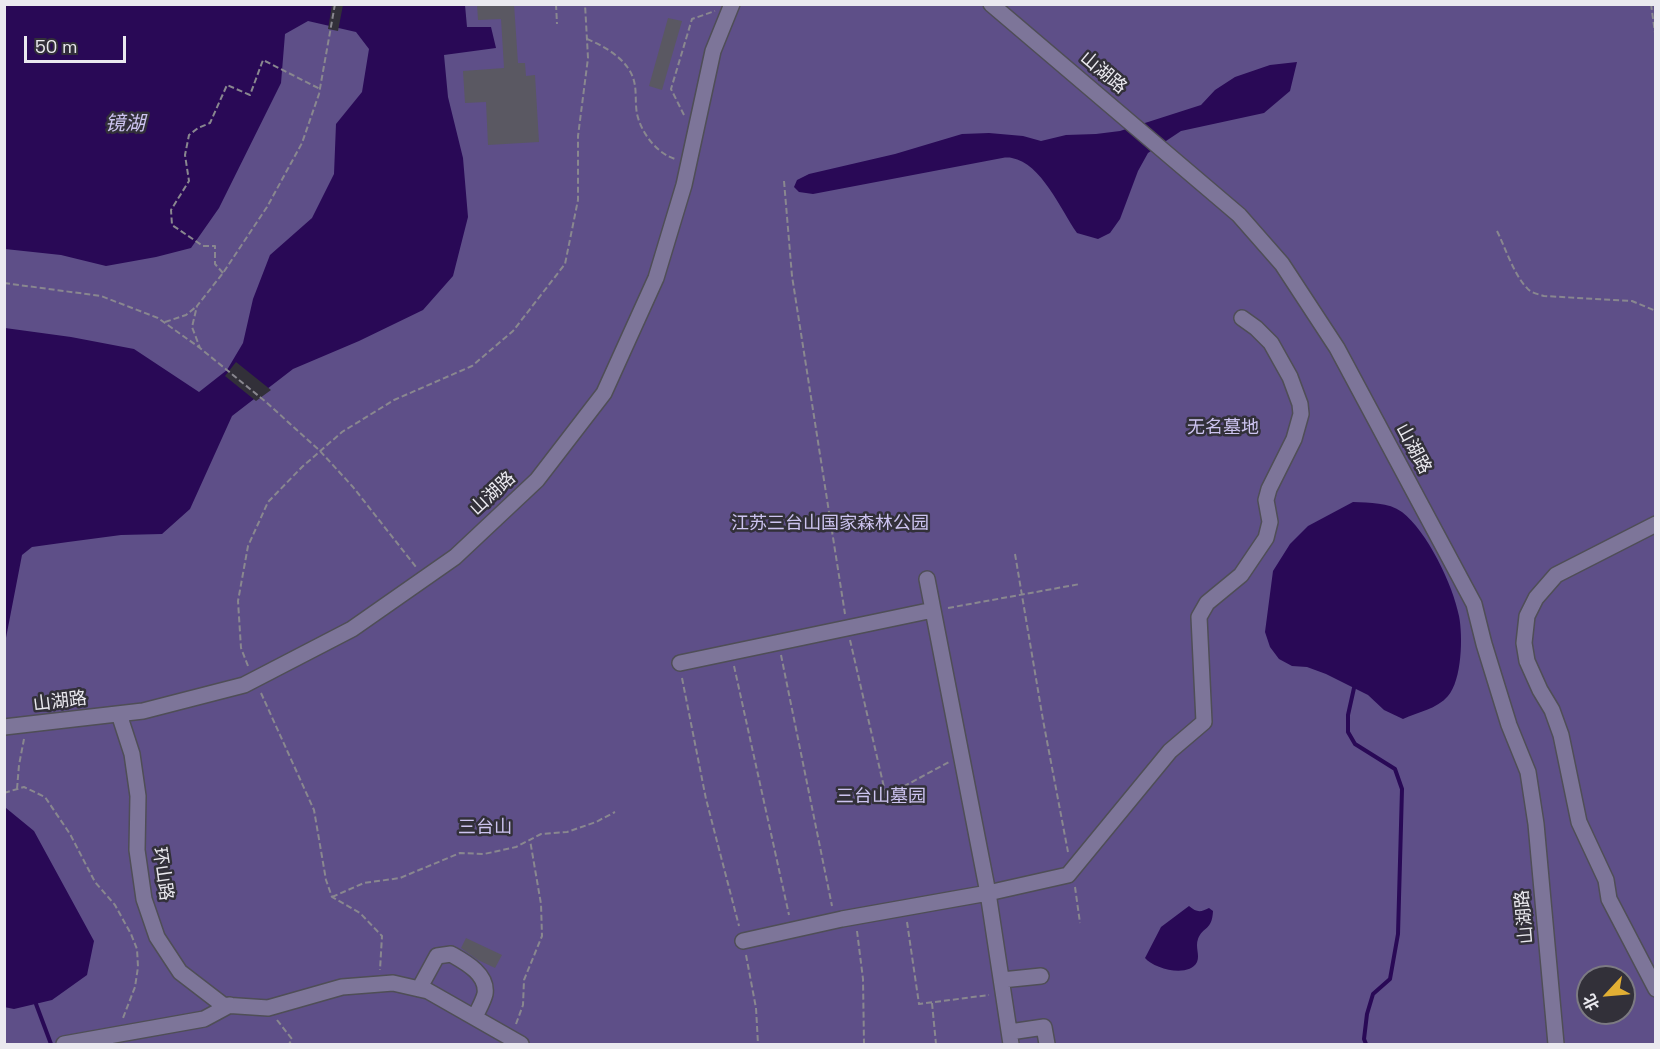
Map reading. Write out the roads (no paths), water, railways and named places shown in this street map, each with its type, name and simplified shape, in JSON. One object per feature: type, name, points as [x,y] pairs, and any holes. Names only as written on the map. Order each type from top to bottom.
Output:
[{"type":"street","name":"山湖路","points":[[991,4],[1239,215],[1282,264],[1337,348],[1474,604],[1509,725],[1528,772],[1536,824],[1556,1044]]},
{"type":"street","name":"山湖路","points":[[6,727],[154,708],[244,685],[352,629],[425,579],[455,557],[537,480],[604,393],[656,278],[689,163],[713,51],[732,5]]},
{"type":"street","points":[[743,941],[835,920],[988,893],[1068,875],[1170,751],[1204,722],[1199,617],[1207,603],[1241,575],[1266,538],[1270,522],[1266,500],[1278,468],[1294,440],[1301,414],[1300,404],[1290,377],[1271,343],[1257,328],[1242,318]]},
{"type":"street","points":[[1656,524],[1556,575],[1536,598],[1527,616],[1524,643],[1527,661],[1552,710],[1561,735],[1579,822],[1606,880],[1610,899],[1656,989]]},
{"type":"street","points":[[927,579],[988,893],[1011,1038],[1044,1027],[1047,1044]]},
{"type":"street","points":[[680,663],[933,610]]},
{"type":"street","name":"环山路","points":[[119,714],[132,754],[138,796],[137,850],[144,899],[157,937],[180,972],[223,1005],[268,1008],[342,987],[393,983],[428,991],[517,1041]]},
{"type":"street","points":[[419,989],[437,956],[451,954],[469,965],[482,978],[485,992],[475,1017]]},
{"type":"street","points":[[1002,986],[1041,976]]},
{"type":"street","points":[[69,1044],[204,1019],[230,1005]]},
{"type":"water","name":"镜湖","points":[[5,5],[465,5],[467,27],[491,27],[496,48],[444,55],[448,97],[463,158],[468,217],[453,276],[423,310],[293,369],[232,416],[190,509],[162,534],[121,535],[32,547],[22,555],[5,643],[5,328],[134,349],[199,392],[227,370],[243,343],[253,299],[270,255],[312,218],[334,174],[336,124],[362,92],[369,49],[356,32],[308,21],[285,34],[281,83],[219,208],[191,248],[106,266],[61,255],[5,249]]},
{"type":"water","points":[[1297,62],[1290,91],[1264,113],[1181,131],[1148,153],[1138,171],[1120,219],[1110,233],[1098,239],[1077,233],[1041,178],[1022,162],[1012,158],[1001,158],[813,194],[799,192],[794,187],[797,180],[809,174],[895,154],[962,134],[989,133],[1023,136],[1041,141],[1066,135],[1120,131],[1201,105],[1215,90],[1235,77],[1270,65]]},
{"type":"water","points":[[1353,502],[1391,506],[1411,521],[1438,559],[1451,589],[1459,616],[1460,658],[1453,689],[1438,704],[1403,719],[1384,710],[1368,695],[1326,674],[1307,667],[1292,666],[1279,659],[1270,647],[1265,632],[1273,571],[1290,544],[1308,526]]},
{"type":"water","points":[[6,808],[34,831],[94,941],[87,975],[52,1000],[14,1009],[4,1007]]},
{"type":"water","points":[[1189,906],[1197,911],[1209,908],[1213,911],[1211,922],[1198,939],[1197,962],[1187,970],[1179,971],[1156,966],[1149,962],[1145,958],[1161,927]]},
{"type":"waterway","points":[[1354,688],[1348,715],[1348,732],[1355,744],[1395,769],[1402,789],[1398,934],[1390,979],[1373,994],[1367,1014],[1364,1039],[1366,1044]]},
{"type":"waterway","points":[[36,1004],[51,1044]]},
{"type":"park label","name":"无名墓地","points":[[1223,428]]},
{"type":"park label","name":"江苏三台山国家森林公园","points":[[830,524]]},
{"type":"park label","name":"三台山墓园","points":[[881,797]]},
{"type":"park label","name":"三台山","points":[[485,828]]}]
